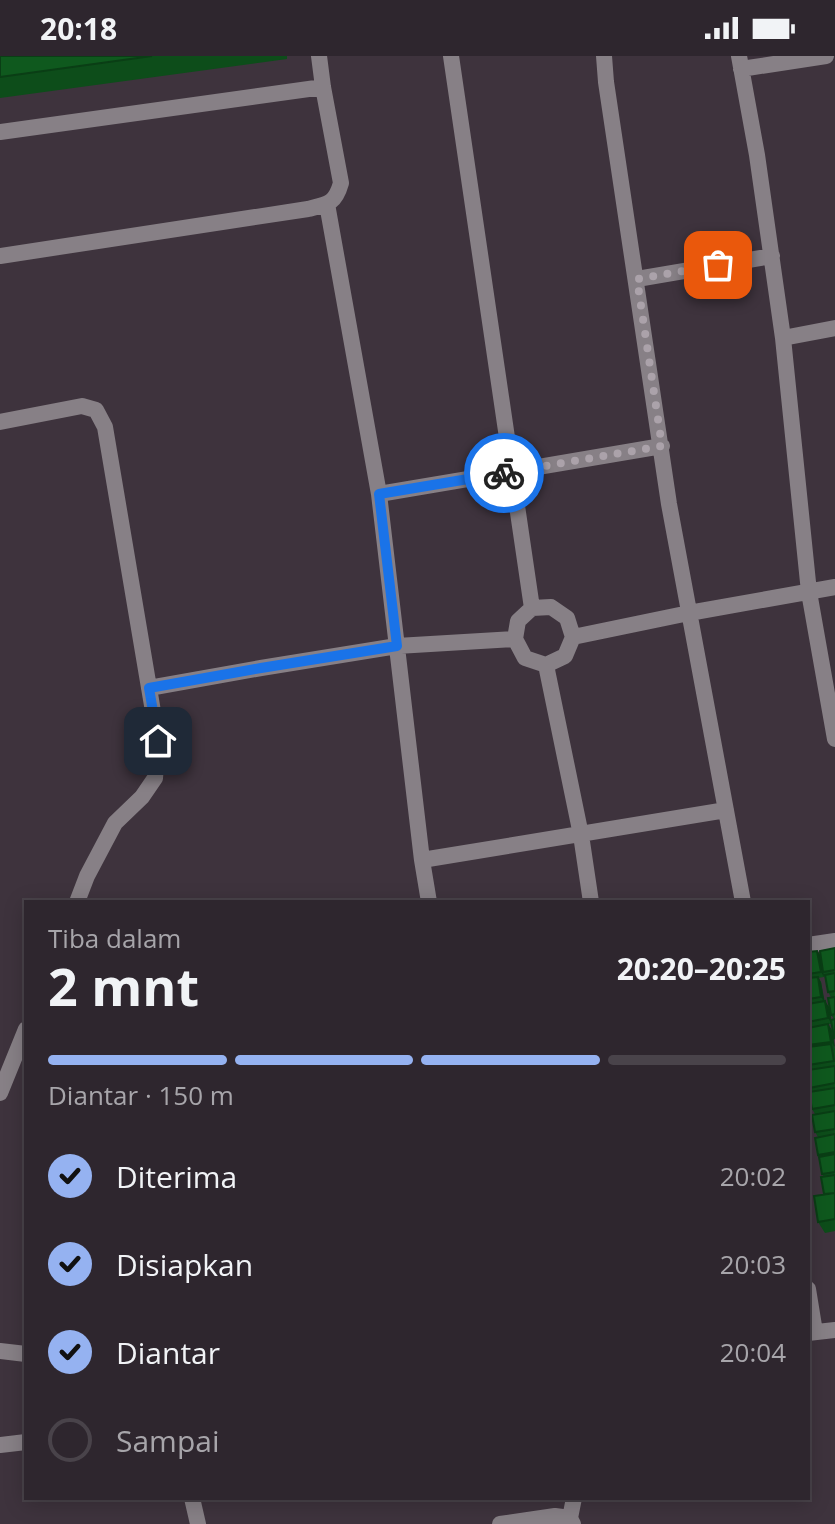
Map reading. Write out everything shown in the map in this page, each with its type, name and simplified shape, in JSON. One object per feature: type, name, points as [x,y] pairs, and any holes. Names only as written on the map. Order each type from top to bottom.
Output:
[{"type":"street","points":[[0,256],[327,204],[337,197],[341,183],[319,56]]},
{"type":"street","points":[[451,56],[532,608]]},
{"type":"street","points":[[604,56],[669,504],[743,900]]},
{"type":"street","points":[[826,56],[740,63],[757,155],[783,338],[809,592],[832,706],[835,739]]},
{"type":"street","points":[[0,132],[323,87]]},
{"type":"street","points":[[327,204],[379,494],[429,900]]},
{"type":"street","points":[[637,279],[772,256]]},
{"type":"street","points":[[783,338],[835,328]]},
{"type":"street","points":[[0,422],[82,406],[96,410],[105,427],[158,741],[155,778],[142,797],[115,823],[78,900]]},
{"type":"street","points":[[379,494],[662,446]]},
{"type":"street","points":[[573,637],[835,587]]},
{"type":"street","points":[[551,607],[567,618],[573,637],[565,656],[546,665],[525,658],[515,639],[518,621],[532,608],[551,607]]},
{"type":"street","points":[[149,688],[397,646],[515,639]]},
{"type":"street","points":[[546,665],[581,835],[591,900]]},
{"type":"street","points":[[422,860],[726,810]]},
{"type":"street","points":[[810,945],[835,941]]},
{"type":"street","points":[[0,1093],[24,1034]]},
{"type":"street","points":[[810,1311],[812,1333],[835,1330]]},
{"type":"street","points":[[0,1351],[24,1354]]},
{"type":"street","points":[[0,1445],[24,1442]]},
{"type":"street","points":[[192,1500],[198,1524]]},
{"type":"street","points":[[500,1524],[555,1516],[571,1521],[574,1500]]},
{"type":"building","points":[[0,56],[152,56],[0,77]]},
{"type":"building","points":[[835,948],[835,970],[823,972],[820,951]]},
{"type":"building","points":[[817,951],[821,972],[810,974],[810,952]]},
{"type":"building","points":[[835,973],[835,991],[828,992],[825,975]]},
{"type":"building","points":[[818,977],[821,997],[810,999],[810,978]]},
{"type":"building","points":[[835,997],[835,1014],[831,1015],[828,998]]},
{"type":"building","points":[[825,1001],[828,1018],[810,1022],[810,1004]]},
{"type":"building","points":[[835,1019],[835,1037],[834,1038],[831,1020]]},
{"type":"building","points":[[828,1024],[831,1042],[810,1045],[810,1028]]},
{"type":"building","points":[[831,1044],[834,1061],[810,1065],[810,1047]]},
{"type":"building","points":[[835,1066],[835,1083],[810,1088],[810,1070]]},
{"type":"building","points":[[835,1088],[835,1105],[812,1109],[810,1092]]},
{"type":"building","points":[[835,1111],[835,1129],[815,1132],[812,1115]]},
{"type":"building","points":[[835,1134],[835,1152],[818,1155],[815,1138]]},
{"type":"building","points":[[835,1154],[835,1172],[822,1174],[819,1157]]},
{"type":"building","points":[[835,1175],[835,1193],[824,1194],[821,1177]]},
{"type":"building","points":[[835,1193],[835,1219],[818,1222],[814,1196]]},
{"type":"way so far","points":[[504,473],[662,446],[637,279],[718,265]]},
{"type":"route","points":[[158,741],[149,688],[397,646],[379,494],[504,473]]}]
